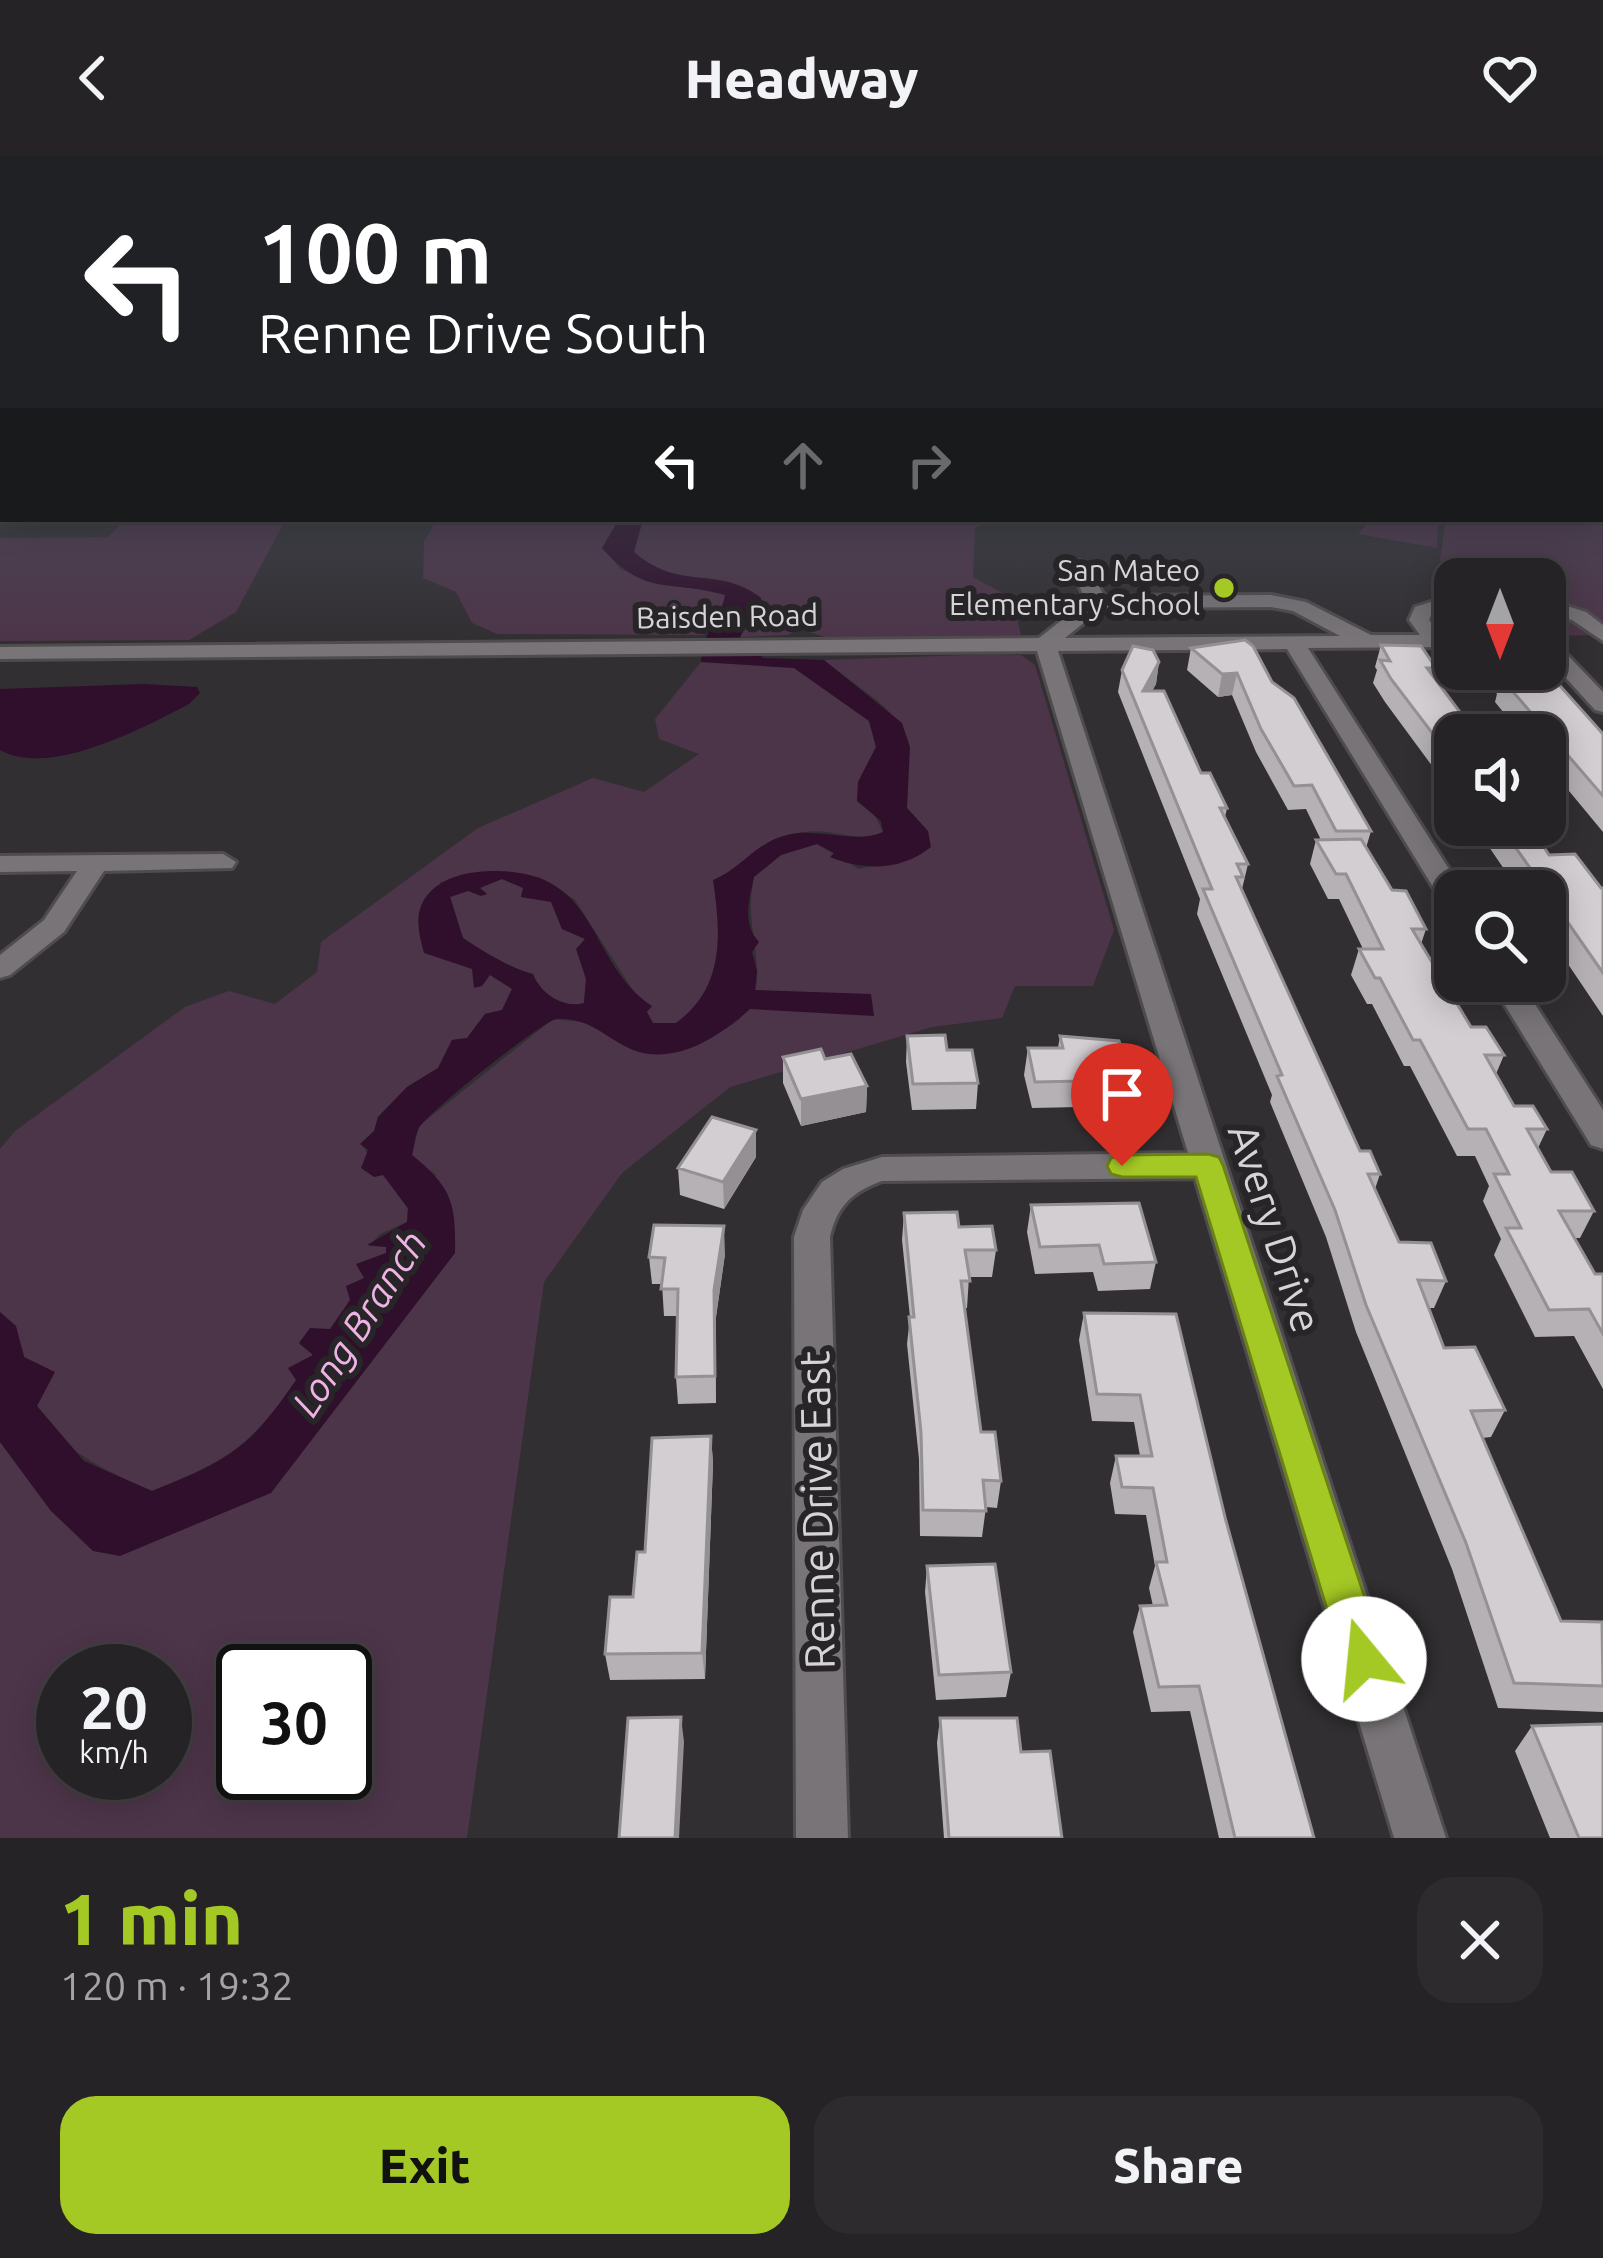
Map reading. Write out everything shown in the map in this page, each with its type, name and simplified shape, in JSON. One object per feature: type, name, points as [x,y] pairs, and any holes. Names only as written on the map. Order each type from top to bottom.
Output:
[{"type":"street","points":[[1080,567],[1097,602]]},
{"type":"street","points":[[1045,644],[1097,602],[1287,602],[1367,642]]},
{"type":"street","points":[[1434,607],[1422,611],[1419,620],[1434,632]]},
{"type":"street","points":[[1566,611],[1579,616],[1603,637]]},
{"type":"street","points":[[1566,640],[1603,637]]},
{"type":"street","name":"Baisden Road","points":[[0,653],[1434,641]]},
{"type":"street","points":[[1294,643],[1436,870]]},
{"type":"street","name":"Avery Drive","points":[[1045,644],[1420,1838]]},
{"type":"street","points":[[1566,664],[1603,705]]},
{"type":"street","points":[[0,864],[223,862]]},
{"type":"street","points":[[0,969],[54,926],[96,863]]},
{"type":"street","points":[[1518,1002],[1603,1137]]},
{"type":"street","name":"Renne Drive East","points":[[822,1838],[815,1219],[834,1188],[856,1175],[908,1167],[1208,1165]]},
{"type":"shaded area","points":[[123,522],[284,522],[236,612],[189,640],[0,641],[0,538],[108,537]]},
{"type":"shaded area","points":[[435,522],[617,522],[603,548],[621,570],[725,595],[723,607],[703,635],[497,634],[472,623],[456,592],[423,578],[424,542]]},
{"type":"shaded area","points":[[642,522],[988,522],[975,528],[973,577],[1012,598],[1021,635],[828,638],[799,629],[788,635],[740,637],[748,622],[764,615],[760,597],[729,582],[667,571],[634,552]]},
{"type":"shaded area","points":[[1369,522],[1438,522],[1437,548],[1358,534]]},
{"type":"shaded area","points":[[1446,522],[1602,522],[1603,635],[1566,636],[1566,558],[1440,558]]},
{"type":"shaded area","points":[[995,654],[1021,655],[1035,665],[1114,930],[1093,986],[1015,986],[1002,1018],[932,1027],[730,1087],[622,1173],[544,1282],[467,1838],[0,1838],[0,1442],[51,1511],[271,1493],[436,1175],[412,1155],[419,1126],[553,1019],[590,1023],[636,1051],[697,1040],[733,1024],[747,1011],[755,994],[754,877],[781,855],[817,844],[859,869],[922,854],[927,831],[907,808],[902,733],[884,707],[824,660]]},
{"type":"shaded area","points":[[701,662],[794,668],[869,721],[876,747],[858,782],[883,832],[790,835],[714,880],[716,959],[704,993],[676,1023],[653,1023],[646,1012],[651,1006],[636,995],[575,900],[539,877],[440,882],[472,969],[499,978],[512,989],[502,1010],[485,1014],[467,1038],[452,1040],[438,1068],[407,1087],[378,1117],[374,1131],[361,1144],[408,1209],[407,1222],[380,1234],[369,1246],[386,1247],[387,1253],[330,1329],[299,1344],[313,1354],[263,1424],[209,1466],[152,1491],[68,1445],[43,1416],[19,1341],[0,1312],[0,1149],[15,1131],[185,1007],[229,991],[275,1004],[317,972],[321,942],[478,828],[593,778],[644,792],[699,754],[659,739],[655,719]]},
{"type":"shaded area","points":[[502,879],[524,888],[521,897],[551,901],[562,929],[585,939],[577,950],[586,979],[584,1003],[553,998],[532,974],[463,938],[450,897]]},
{"type":"water","name":"Long Branch","points":[[617,522],[642,522],[634,552],[651,564],[730,583],[761,598],[765,615],[748,622],[740,637],[763,658],[824,660],[902,723],[910,747],[907,808],[928,831],[931,847],[907,861],[882,866],[843,862],[817,844],[781,855],[754,877],[749,903],[750,927],[759,942],[752,952],[755,990],[871,994],[874,1016],[750,1009],[696,1046],[665,1054],[633,1050],[569,1019],[547,1023],[462,1087],[419,1128],[412,1155],[449,1197],[455,1253],[271,1493],[120,1556],[93,1551],[51,1511],[0,1442],[0,1312],[16,1326],[24,1357],[55,1372],[37,1406],[84,1461],[152,1491],[219,1461],[250,1437],[296,1380],[288,1368],[313,1355],[299,1343],[310,1328],[330,1329],[350,1300],[346,1286],[364,1278],[356,1264],[386,1253],[386,1247],[367,1245],[407,1222],[408,1208],[383,1175],[374,1177],[361,1168],[368,1150],[360,1144],[407,1087],[438,1068],[452,1040],[467,1038],[485,1014],[502,1010],[512,989],[490,975],[474,988],[472,969],[424,953],[419,913],[430,892],[443,882],[474,872],[526,874],[553,884],[573,900],[630,987],[652,1006],[647,1012],[653,1023],[676,1023],[704,993],[716,959],[713,880],[766,843],[787,835],[860,837],[883,832],[881,821],[857,801],[858,782],[876,747],[869,721],[794,668],[701,662],[725,595],[645,581],[602,548]],"holes":[[[502,879],[523,888],[521,897],[551,902],[562,929],[585,939],[576,949],[586,979],[584,1003],[553,998],[533,974],[463,938],[450,897],[468,891],[487,894],[480,888]]]},
{"type":"water","points":[[197,687],[200,693],[189,704],[147,725],[70,754],[21,757],[0,750],[0,689]]},
{"type":"building","points":[[1245,640],[1272,682],[1294,698],[1371,831],[1336,831],[1312,785],[1294,786],[1261,729],[1237,673],[1222,674],[1191,648]]},
{"type":"building","points":[[1381,645],[1421,646],[1434,665],[1427,668],[1434,677],[1434,690],[1443,690],[1461,714],[1434,714],[1434,735],[1380,660],[1390,661]]},
{"type":"building","points":[[1133,646],[1153,650],[1159,662],[1143,691],[1164,691],[1201,773],[1210,773],[1227,808],[1220,808],[1248,864],[1237,864],[1243,877],[1236,877],[1360,1151],[1370,1151],[1380,1174],[1368,1174],[1399,1242],[1431,1243],[1446,1281],[1418,1280],[1444,1348],[1475,1347],[1505,1410],[1471,1411],[1561,1621],[1602,1622],[1603,1686],[1514,1683],[1466,1543],[1366,1305],[1335,1210],[1203,889],[1212,889],[1122,670]]},
{"type":"building","points":[[1511,690],[1564,690],[1603,734],[1603,796],[1566,753],[1566,714],[1532,714]]},
{"type":"building","points":[[1361,839],[1392,890],[1406,891],[1426,929],[1412,929],[1434,966],[1434,1002],[1456,1002],[1471,1027],[1486,1027],[1504,1055],[1485,1055],[1514,1106],[1533,1106],[1547,1129],[1527,1129],[1551,1172],[1572,1172],[1594,1211],[1559,1211],[1595,1274],[1603,1274],[1603,1334],[1589,1309],[1549,1310],[1506,1228],[1521,1228],[1494,1174],[1509,1174],[1486,1129],[1468,1129],[1420,1040],[1413,1040],[1380,978],[1375,978],[1359,949],[1383,949],[1346,874],[1336,874],[1316,840]]},
{"type":"building","points":[[1515,846],[1543,846],[1549,855],[1575,854],[1603,888],[1603,973],[1566,920],[1566,870],[1531,870]]},
{"type":"building","points":[[945,1035],[947,1050],[972,1050],[978,1083],[913,1084],[907,1036]]},
{"type":"building","points":[[1060,1036],[1119,1041],[1131,1080],[1035,1082],[1028,1048],[1063,1048]]},
{"type":"building","points":[[821,1049],[825,1059],[851,1054],[867,1086],[801,1099],[783,1057]]},
{"type":"building","points":[[712,1117],[756,1130],[723,1182],[678,1168]]},
{"type":"building","points":[[1139,1203],[1156,1262],[1104,1264],[1099,1245],[1040,1247],[1031,1205]]},
{"type":"building","points":[[957,1212],[959,1227],[992,1226],[996,1250],[965,1250],[970,1281],[961,1281],[981,1432],[995,1432],[1001,1481],[983,1480],[986,1511],[923,1510],[904,1213]]},
{"type":"building","points":[[654,1225],[724,1226],[714,1290],[715,1376],[676,1377],[678,1289],[661,1289],[665,1258],[649,1257]]},
{"type":"building","points":[[1084,1313],[1176,1314],[1226,1521],[1314,1838],[1235,1838],[1199,1686],[1159,1687],[1140,1606],[1167,1605],[1156,1562],[1167,1562],[1153,1488],[1122,1487],[1116,1456],[1152,1456],[1140,1395],[1097,1394]]},
{"type":"building","points":[[711,1436],[702,1653],[605,1654],[610,1597],[633,1597],[637,1552],[645,1552],[652,1438]]},
{"type":"building","points":[[995,1564],[1011,1672],[939,1675],[927,1566]]},
{"type":"building","points":[[681,1717],[675,1838],[619,1838],[628,1718]]},
{"type":"building","points":[[940,1718],[1017,1718],[1021,1752],[1050,1751],[1062,1838],[949,1838]]},
{"type":"building","points":[[1603,1724],[1603,1838],[1579,1838],[1532,1726]]},
{"type":"place","name":"San Mateo Elementary School","points":[[1224,588]]},
{"type":"route","points":[[1122,1166],[1208,1165],[1364,1659]]}]
